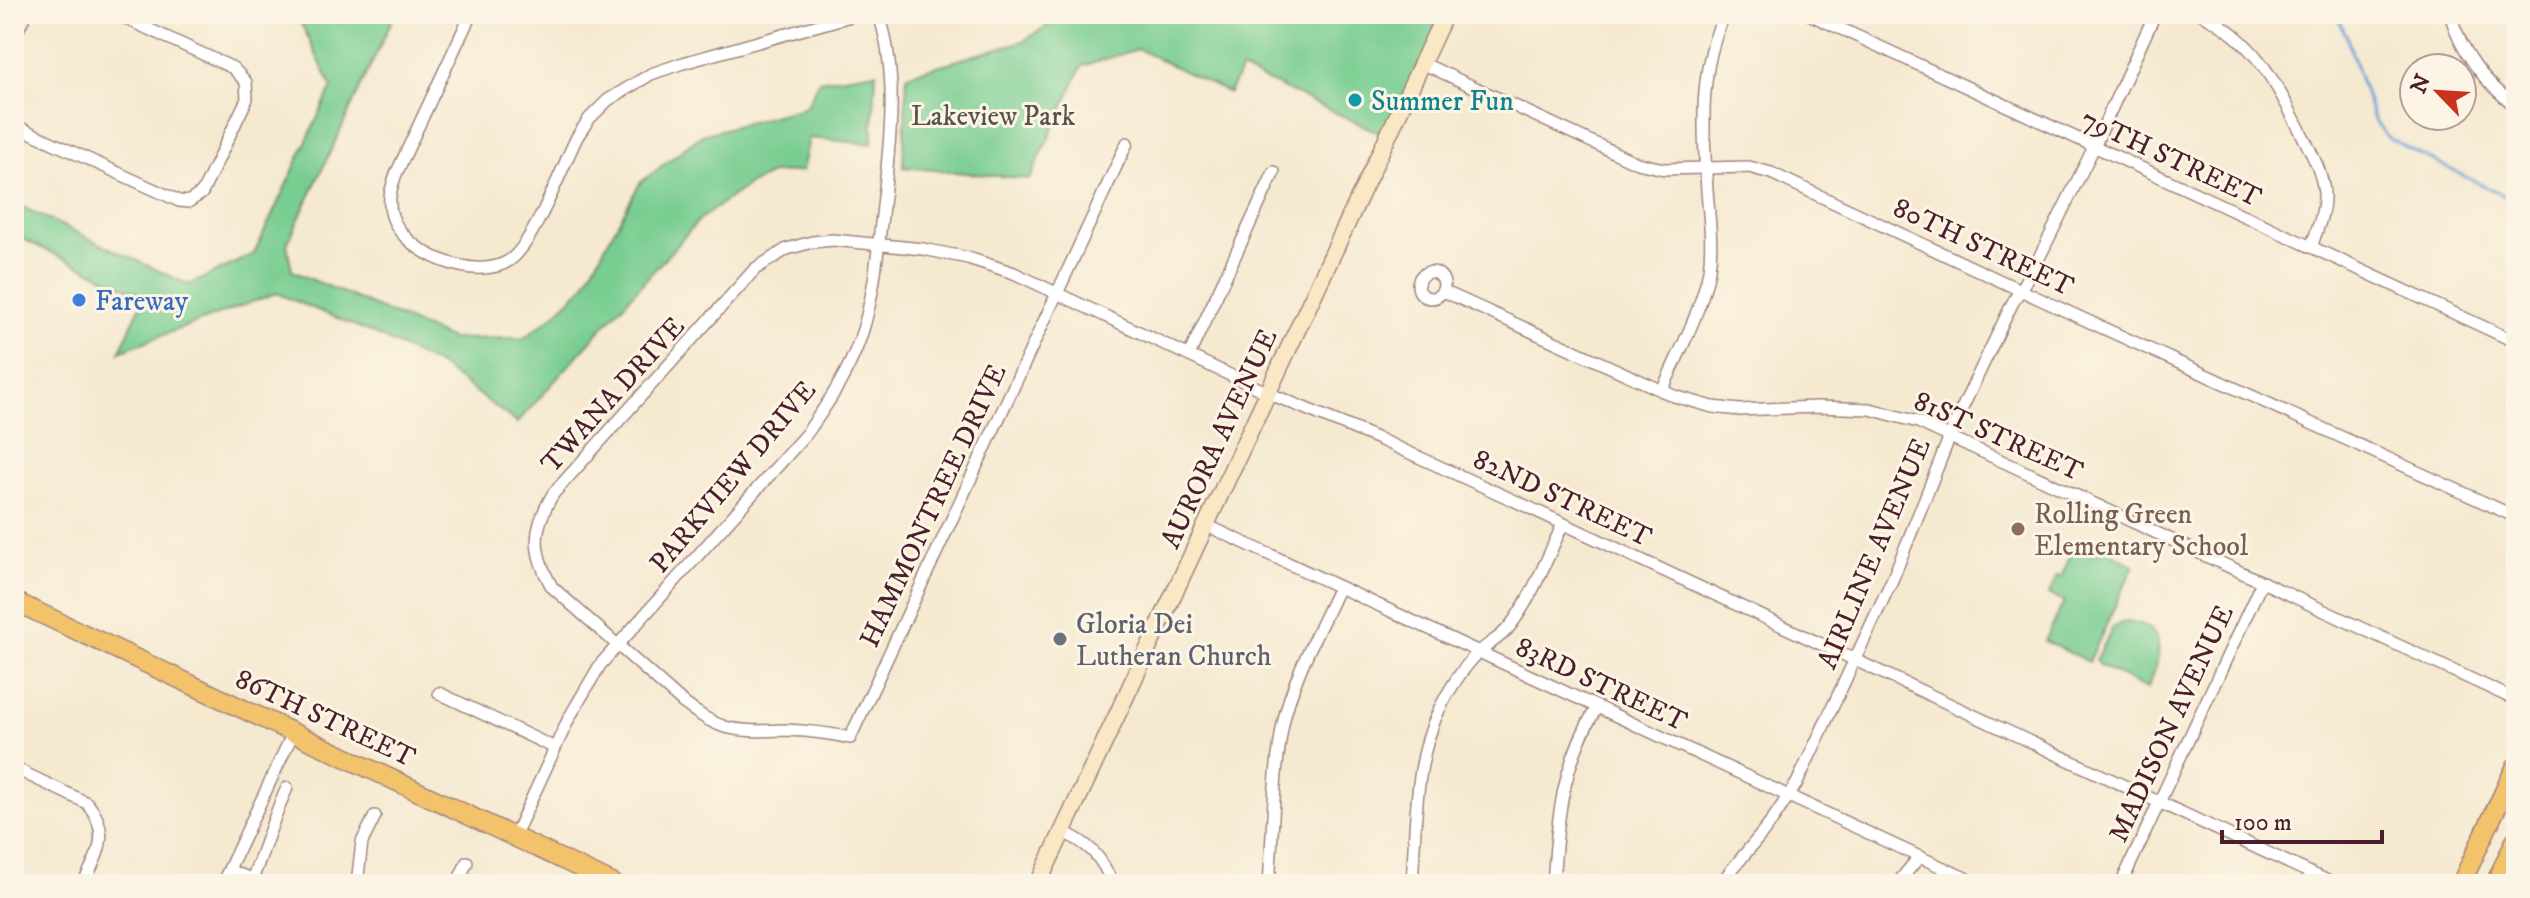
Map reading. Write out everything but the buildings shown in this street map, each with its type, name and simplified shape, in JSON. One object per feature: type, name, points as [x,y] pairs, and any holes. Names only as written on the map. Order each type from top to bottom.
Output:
[{"type":"main road","name":"86TH STREET","points":[[16,607],[614,884]]},
{"type":"main road","points":[[2461,884],[2516,766]]},
{"type":"main road","points":[[2495,884],[2516,839]]},
{"type":"street","points":[[14,32],[23,14]]},
{"type":"street","points":[[14,125],[172,199],[188,202],[202,193],[247,99],[246,82],[233,68],[116,14]]},
{"type":"street","points":[[471,14],[396,174],[390,201],[395,224],[415,245],[461,267],[484,270],[519,253],[577,137],[608,100],[630,85],[683,63],[858,14]]},
{"type":"street","name":"PARKVIEW DRIVE","points":[[514,837],[583,691],[617,645],[807,433],[833,397],[860,338],[869,307],[878,245],[892,108],[885,32],[879,14]]},
{"type":"street","name":"AURORA AVENUE","points":[[1038,884],[1445,14]]},
{"type":"street","points":[[1662,391],[1700,303],[1709,269],[1711,234],[1703,125],[1706,73],[1725,14]]},
{"type":"street","name":"79TH STREET","points":[[1809,14],[2516,342]]},
{"type":"street","name":"AIRLINE AVENUE","points":[[1720,884],[1790,796],[1913,532],[1949,436],[2094,147],[2155,14]]},
{"type":"street","points":[[2202,14],[2237,36],[2260,60],[2275,81],[2316,163],[2324,197],[2311,247]]},
{"type":"street","points":[[2450,14],[2459,39],[2481,73],[2516,106]]},
{"type":"street","name":"80TH STREET","points":[[1422,63],[1637,163],[1664,169],[1749,167],[1771,173],[2516,517]]},
{"type":"street","name":"HAMMONTREE DRIVE","points":[[617,645],[682,702],[715,723],[751,732],[785,730],[850,738],[1127,143]]},
{"type":"street","points":[[1189,355],[1274,172]]},
{"type":"street","name":"82ND STREET","points":[[755,269],[787,249],[833,240],[923,249],[968,258],[1014,273],[1268,393],[1381,440],[1855,659],[2334,884]]},
{"type":"street","name":"TWANA DRIVE","points":[[617,645],[552,587],[540,565],[536,544],[541,514],[553,494],[755,269]]},
{"type":"street","name":"81ST STREET","points":[[1443,291],[1662,391],[1713,407],[1739,410],[1870,409],[1918,422],[2516,700]]},
{"type":"street","points":[[1412,884],[1420,778],[1430,734],[1448,692],[1479,652],[1507,630],[1524,606],[1563,524]]},
{"type":"street","name":"83RD STREET","points":[[1206,525],[1978,884]]},
{"type":"street","name":"MADISON AVENUE","points":[[2121,884],[2262,582]]},
{"type":"street","points":[[1269,884],[1283,724],[1301,669],[1339,587]]},
{"type":"street","points":[[439,693],[555,748]]},
{"type":"street","points":[[1553,884],[1558,809],[1563,784],[1584,728],[1597,707]]},
{"type":"street","points":[[222,884],[293,733]]},
{"type":"street","points":[[14,768],[87,803],[98,822],[101,847],[83,884]]},
{"type":"street","points":[[229,870],[255,882],[272,820],[287,788]]},
{"type":"street","points":[[357,884],[362,842],[375,816]]},
{"type":"street","points":[[1062,832],[1087,845],[1098,855],[1112,884]]},
{"type":"street","points":[[1897,884],[1919,857]]},
{"type":"street","points":[[457,884],[467,862]]},
{"type":"green space","points":[[318,14],[395,14],[287,244],[292,271],[451,339],[524,338],[553,316],[583,287],[640,183],[702,135],[806,107],[819,81],[876,72],[872,144],[809,138],[802,171],[773,173],[748,185],[700,219],[517,423],[439,365],[368,331],[276,293],[120,351],[145,296],[14,235],[14,203],[189,285],[254,254],[332,87],[300,21]]},
{"type":"green space","name":"Lakeview Park","points":[[1067,14],[1445,14],[1388,137],[1241,69],[1229,93],[1138,49],[1082,66],[1030,179],[903,167],[907,75],[1023,41]]},
{"type":"green space","points":[[2075,546],[2096,556],[2101,548],[2134,565],[2089,662],[2045,641],[2064,602],[2049,594],[2057,576],[2061,577]]},
{"type":"green space","points":[[2126,621],[2150,629],[2156,636],[2158,655],[2147,689],[2099,665],[2096,660],[2113,627]]},
{"type":"waterway","points":[[2336,14],[2373,118],[2388,138],[2516,202]]},
{"type":"place","name":"Summer Fun","points":[[1355,100]]},
{"type":"place","name":"Fareway","points":[[79,300]]},
{"type":"place","name":"Rolling Green Elementary School","points":[[2018,529]]},
{"type":"place","name":"Gloria Dei Lutheran Church","points":[[1060,639]]}]
